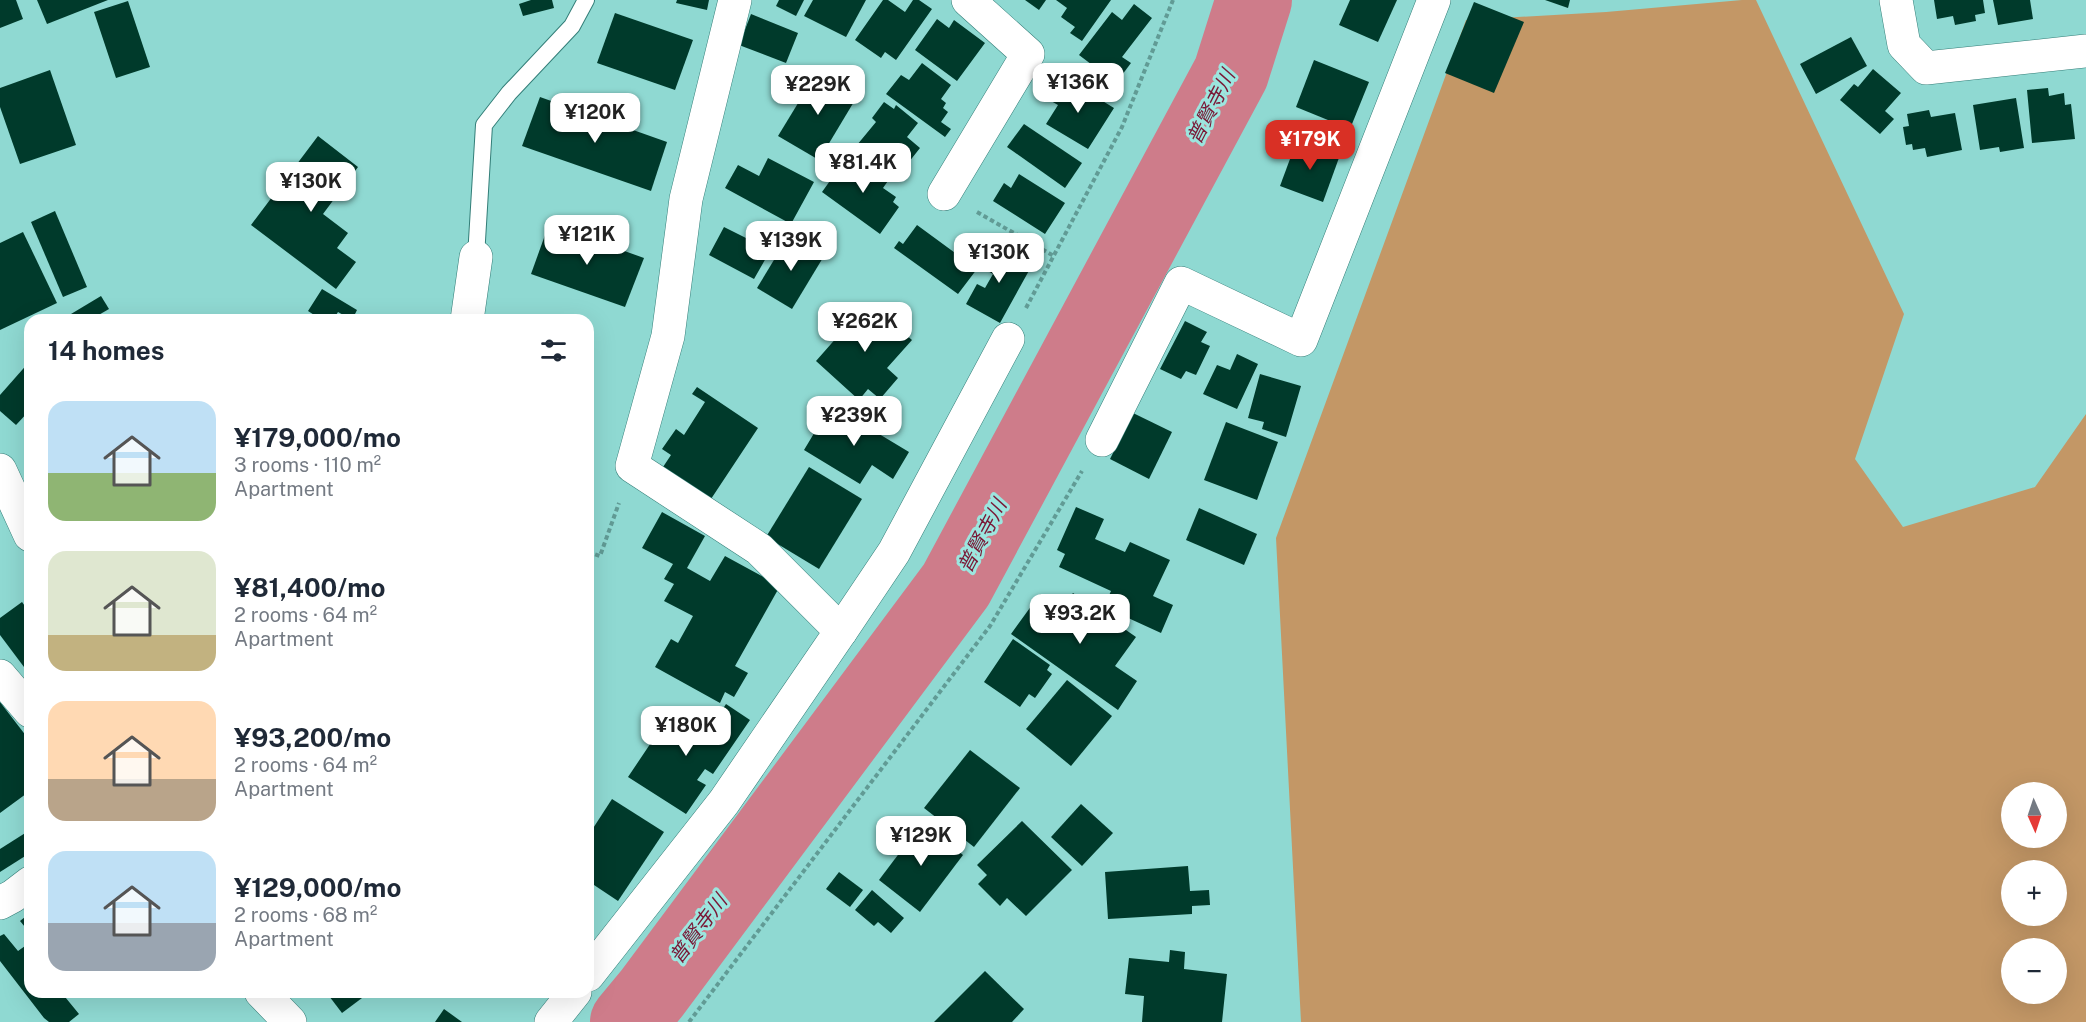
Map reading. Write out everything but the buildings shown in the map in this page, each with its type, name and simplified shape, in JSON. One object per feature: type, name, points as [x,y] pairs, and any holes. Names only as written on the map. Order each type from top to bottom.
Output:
[{"type":"street","points":[[735,0],[686,199],[668,336],[632,466],[759,549],[841,631]]},
{"type":"street","points":[[944,194],[1028,54],[968,0]]},
{"type":"street","points":[[1102,440],[1180,283],[1301,340],[1434,0]]},
{"type":"street","points":[[1896,0],[1904,45],[1926,68],[2086,51]]},
{"type":"street","points":[[467,314],[476,257]]},
{"type":"street","points":[[594,967],[724,802],[894,552],[1008,339]]},
{"type":"street","points":[[0,470],[24,522]]},
{"type":"street","points":[[0,676],[24,704]]},
{"type":"street","points":[[0,903],[24,887]]},
{"type":"street","points":[[267,998],[290,1022]]},
{"type":"street","points":[[551,1022],[570,998]]},
{"type":"lane","points":[[476,257],[484,125],[509,93],[572,26],[586,0]]},
{"type":"path","points":[[1008,339],[1122,127],[1173,0]]},
{"type":"path","points":[[944,194],[1054,256]]},
{"type":"path","points":[[689,1022],[990,626],[1102,440]]},
{"type":"path","points":[[594,554],[600,556],[632,466]]},
{"type":"shaded area","points":[[1756,0],[1904,314],[1855,459],[1903,527],[2035,487],[2086,414],[2086,1022],[1301,1022],[1276,538],[1466,20]]},
{"type":"waterway","name":"普賢寺川","points":[[628,1022],[956,585],[1231,73],[1254,0]]}]
